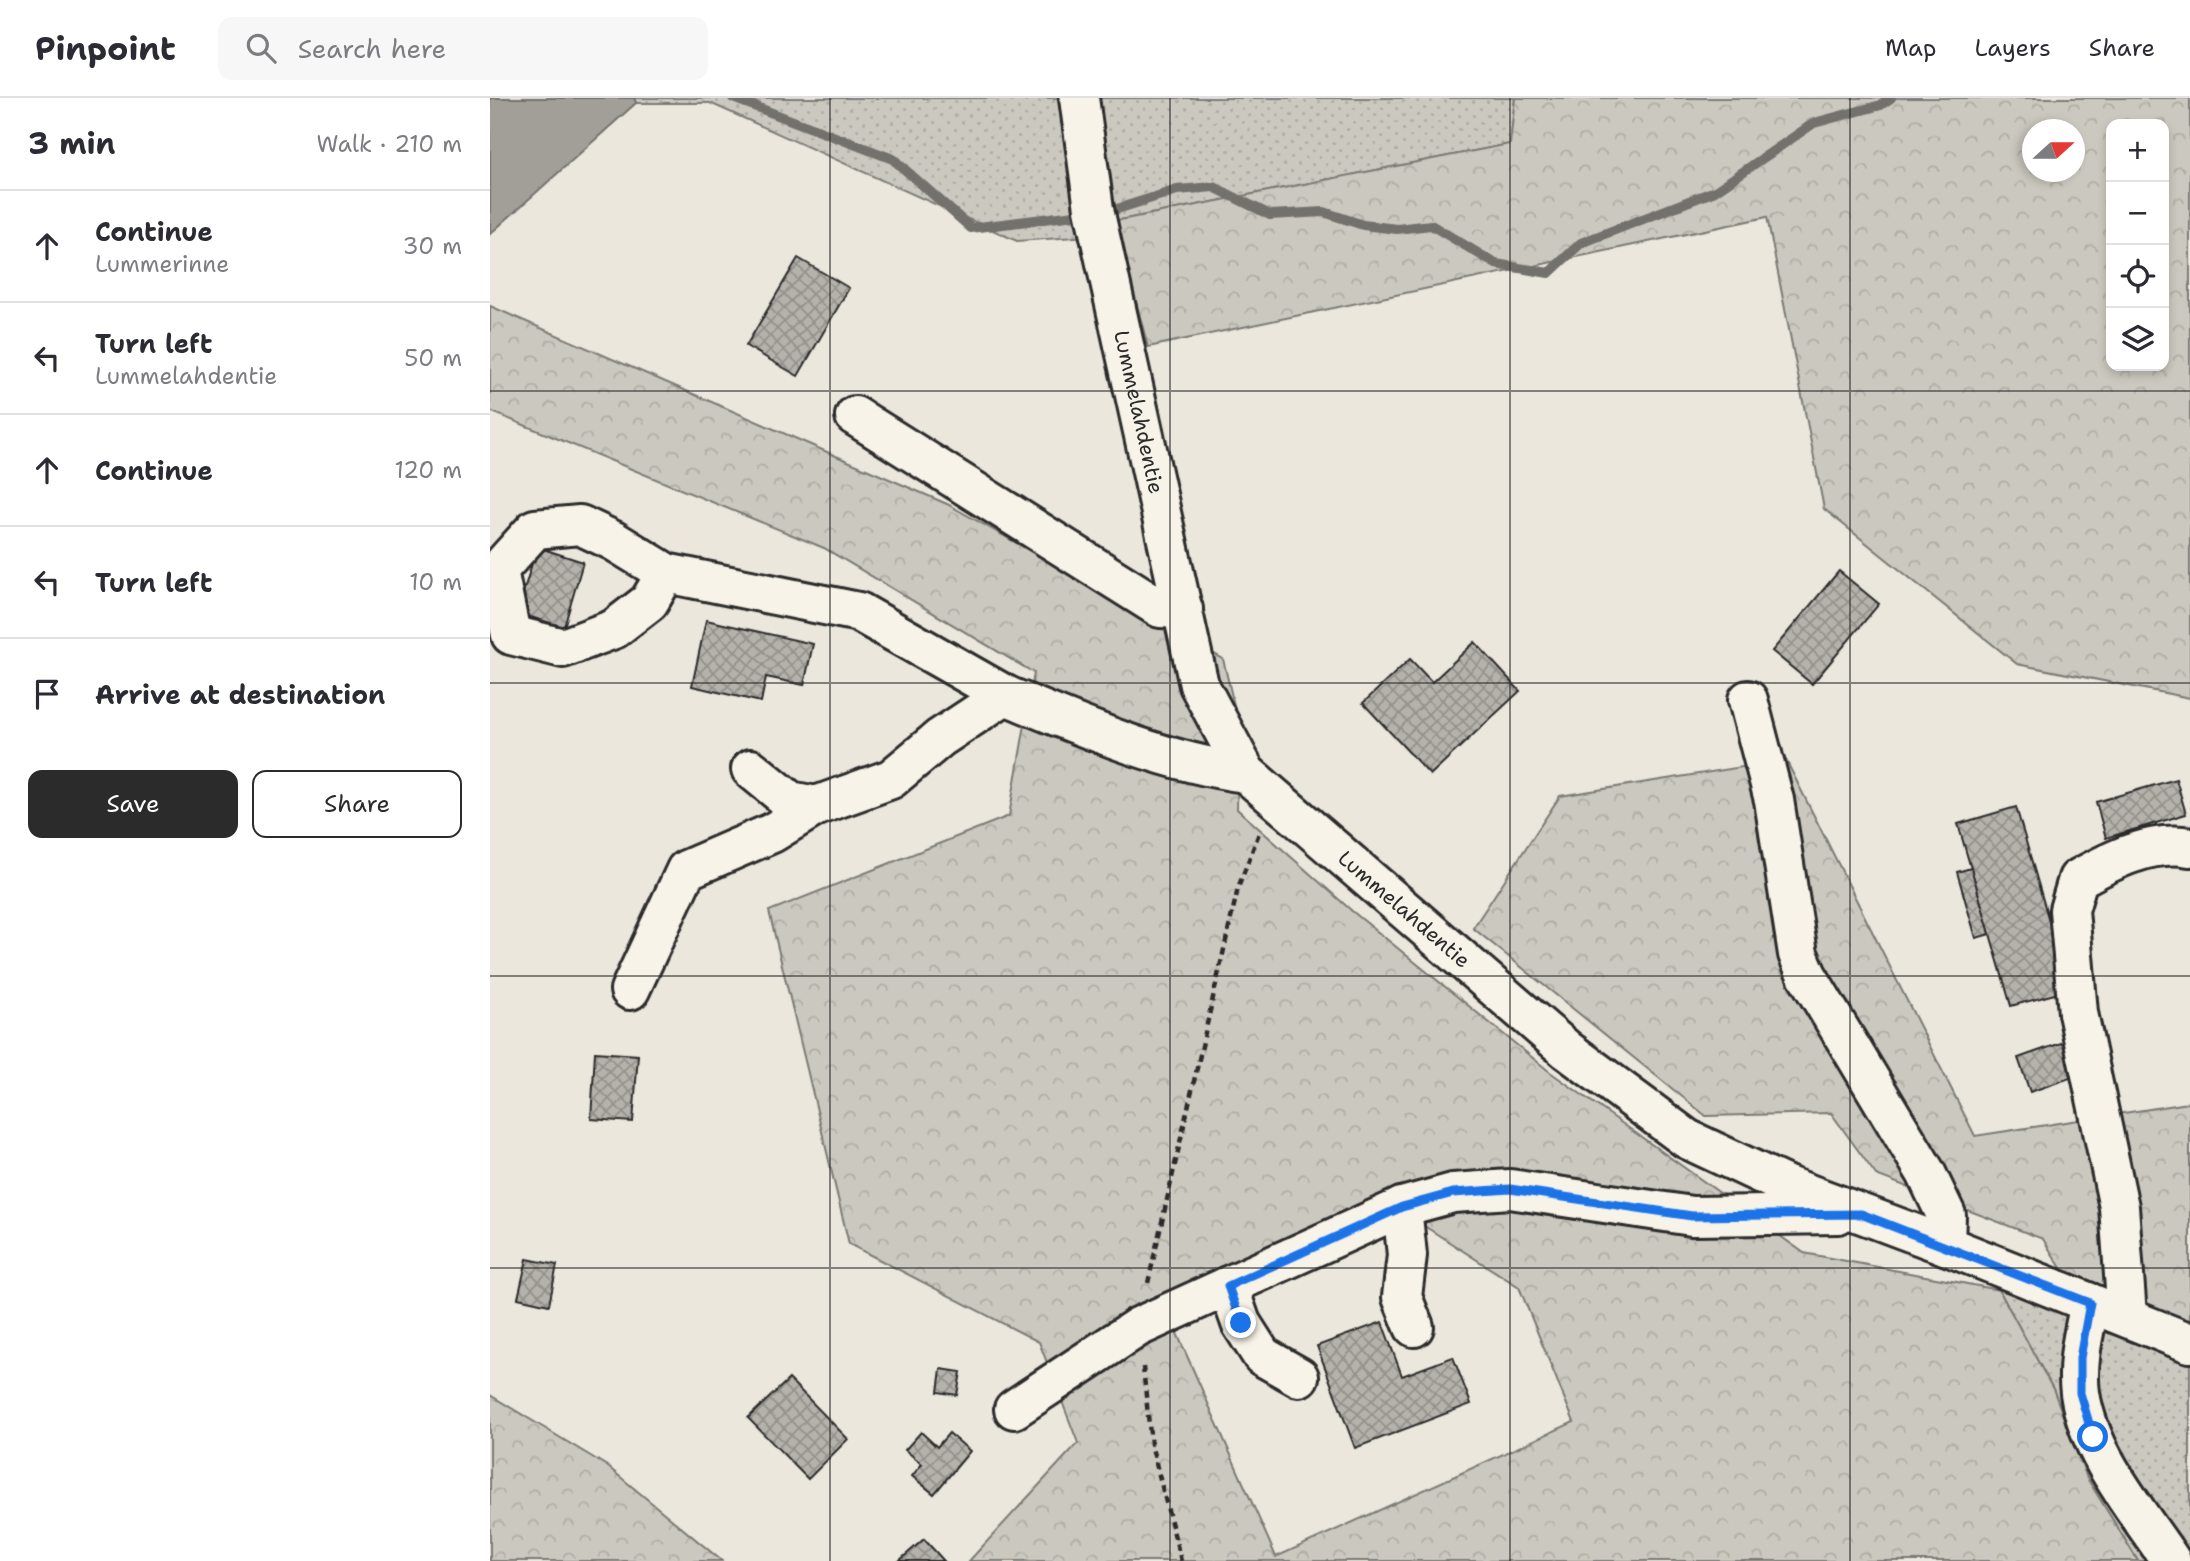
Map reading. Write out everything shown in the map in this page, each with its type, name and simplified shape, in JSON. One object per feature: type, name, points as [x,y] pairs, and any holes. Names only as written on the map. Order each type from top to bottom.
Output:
[{"type":"street","name":"Lummelahdentie","points":[[1079,98],[1094,209],[1199,685],[1260,785],[1567,1050],[1687,1139],[1786,1185],[2127,1316],[2190,1343]]},
{"type":"street","points":[[855,416],[1160,608],[1182,609]]},
{"type":"street","points":[[666,573],[859,612],[1006,695],[1083,727],[1260,785]]},
{"type":"street","points":[[631,990],[687,870],[772,833],[816,806],[891,779],[940,737],[1006,695]]},
{"type":"street","points":[[1748,700],[1774,800],[1798,954],[1807,975],[1926,1173],[1946,1215],[1945,1245]]},
{"type":"street","points":[[751,769],[790,802],[816,806]]},
{"type":"street","points":[[2127,1316],[2119,1207],[2078,1013],[2069,910],[2078,879],[2106,863],[2147,848],[2190,847]]},
{"type":"street","points":[[1014,1409],[1138,1327],[1402,1207],[1453,1193],[1510,1189],[1692,1216],[1861,1214]]},
{"type":"street","points":[[1402,1207],[1407,1255],[1402,1297],[1414,1327]]},
{"type":"street","points":[[1228,1286],[1241,1323],[1262,1356],[1299,1377]]},
{"type":"street","points":[[2090,1303],[2080,1358],[2080,1393],[2093,1437],[2110,1469],[2171,1561]]},
{"type":"path","points":[[1181,1561],[1151,1444],[1138,1327],[1260,785]]},
{"type":"green space","points":[[634,98],[1515,98],[1510,144],[1115,221],[1090,236],[1017,241],[710,103],[636,103]]},
{"type":"green space","points":[[1515,98],[2190,98],[2190,698],[2017,664],[1824,509],[1767,217],[1148,347],[1115,221],[1510,144]]},
{"type":"green space","points":[[490,306],[947,504],[1223,659],[1239,726],[1237,809],[1352,911],[1550,1072],[1804,1253],[1999,1290],[2053,1389],[2087,1478],[2138,1561],[969,1561],[1078,1443],[1039,1342],[849,1244],[769,911],[1009,816],[1034,673],[824,548],[490,411]],"holes":[[[1415,1220],[1519,1287],[1574,1422],[1276,1557],[1172,1322]]]},
{"type":"green space","points":[[1786,760],[1975,1136],[2188,1103],[2190,1097],[2190,1323],[2061,1268],[2043,1239],[1876,1175],[1831,1113],[1706,1116],[1473,928],[1560,796]]},
{"type":"green space","points":[[2061,1268],[2190,1323],[2190,1561],[2138,1561],[2087,1478],[2053,1389],[1999,1290]]},
{"type":"green space","points":[[490,1395],[607,1466],[722,1561],[490,1561]]},
{"type":"shaded area","points":[[490,98],[634,98],[636,103],[490,234]]},
{"type":"building","points":[[798,258],[849,288],[798,376],[746,346]]},
{"type":"building","points":[[537,547],[583,562],[564,627],[517,613]]},
{"type":"building","points":[[1839,571],[1879,604],[1812,684],[1772,651]]},
{"type":"building","points":[[706,620],[813,644],[804,685],[766,677],[761,702],[692,686]]},
{"type":"building","points":[[1475,642],[1520,691],[1430,775],[1363,703],[1410,659],[1432,682]]},
{"type":"building","points":[[2176,779],[2186,814],[2106,838],[2096,802]]},
{"type":"building","points":[[2016,807],[2069,990],[2011,1006],[1958,824]]},
{"type":"building","points":[[1971,868],[1990,934],[1976,938],[1957,872]]},
{"type":"building","points":[[2064,1042],[2076,1076],[2030,1092],[2018,1058]]},
{"type":"building","points":[[595,1052],[638,1055],[633,1122],[591,1119]]},
{"type":"building","points":[[527,1259],[557,1265],[549,1305],[518,1298]]},
{"type":"building","points":[[1382,1322],[1402,1376],[1453,1357],[1471,1404],[1355,1448],[1317,1346]]},
{"type":"building","points":[[941,1369],[961,1372],[957,1395],[938,1392]]},
{"type":"building","points":[[789,1379],[848,1439],[808,1479],[748,1418]]},
{"type":"building","points":[[921,1432],[937,1447],[949,1433],[970,1451],[934,1494],[912,1476],[922,1464],[905,1450]]},
{"type":"building","points":[[924,1539],[944,1561],[899,1561]]},
{"type":"waterway","points":[[733,98],[893,159],[971,228],[1075,215]]},
{"type":"waterway","points":[[1114,210],[1177,190],[1214,187],[1270,215],[1324,212],[1363,225],[1397,229],[1431,225],[1496,264],[1549,273],[1581,243],[1715,191],[1814,123],[1881,105],[1891,98]]},
{"type":"route","points":[[1241,1323],[1228,1286],[1402,1207],[1453,1193],[1510,1189],[1692,1216],[1861,1214],[2090,1303],[2080,1358],[2080,1393],[2093,1437]]}]
